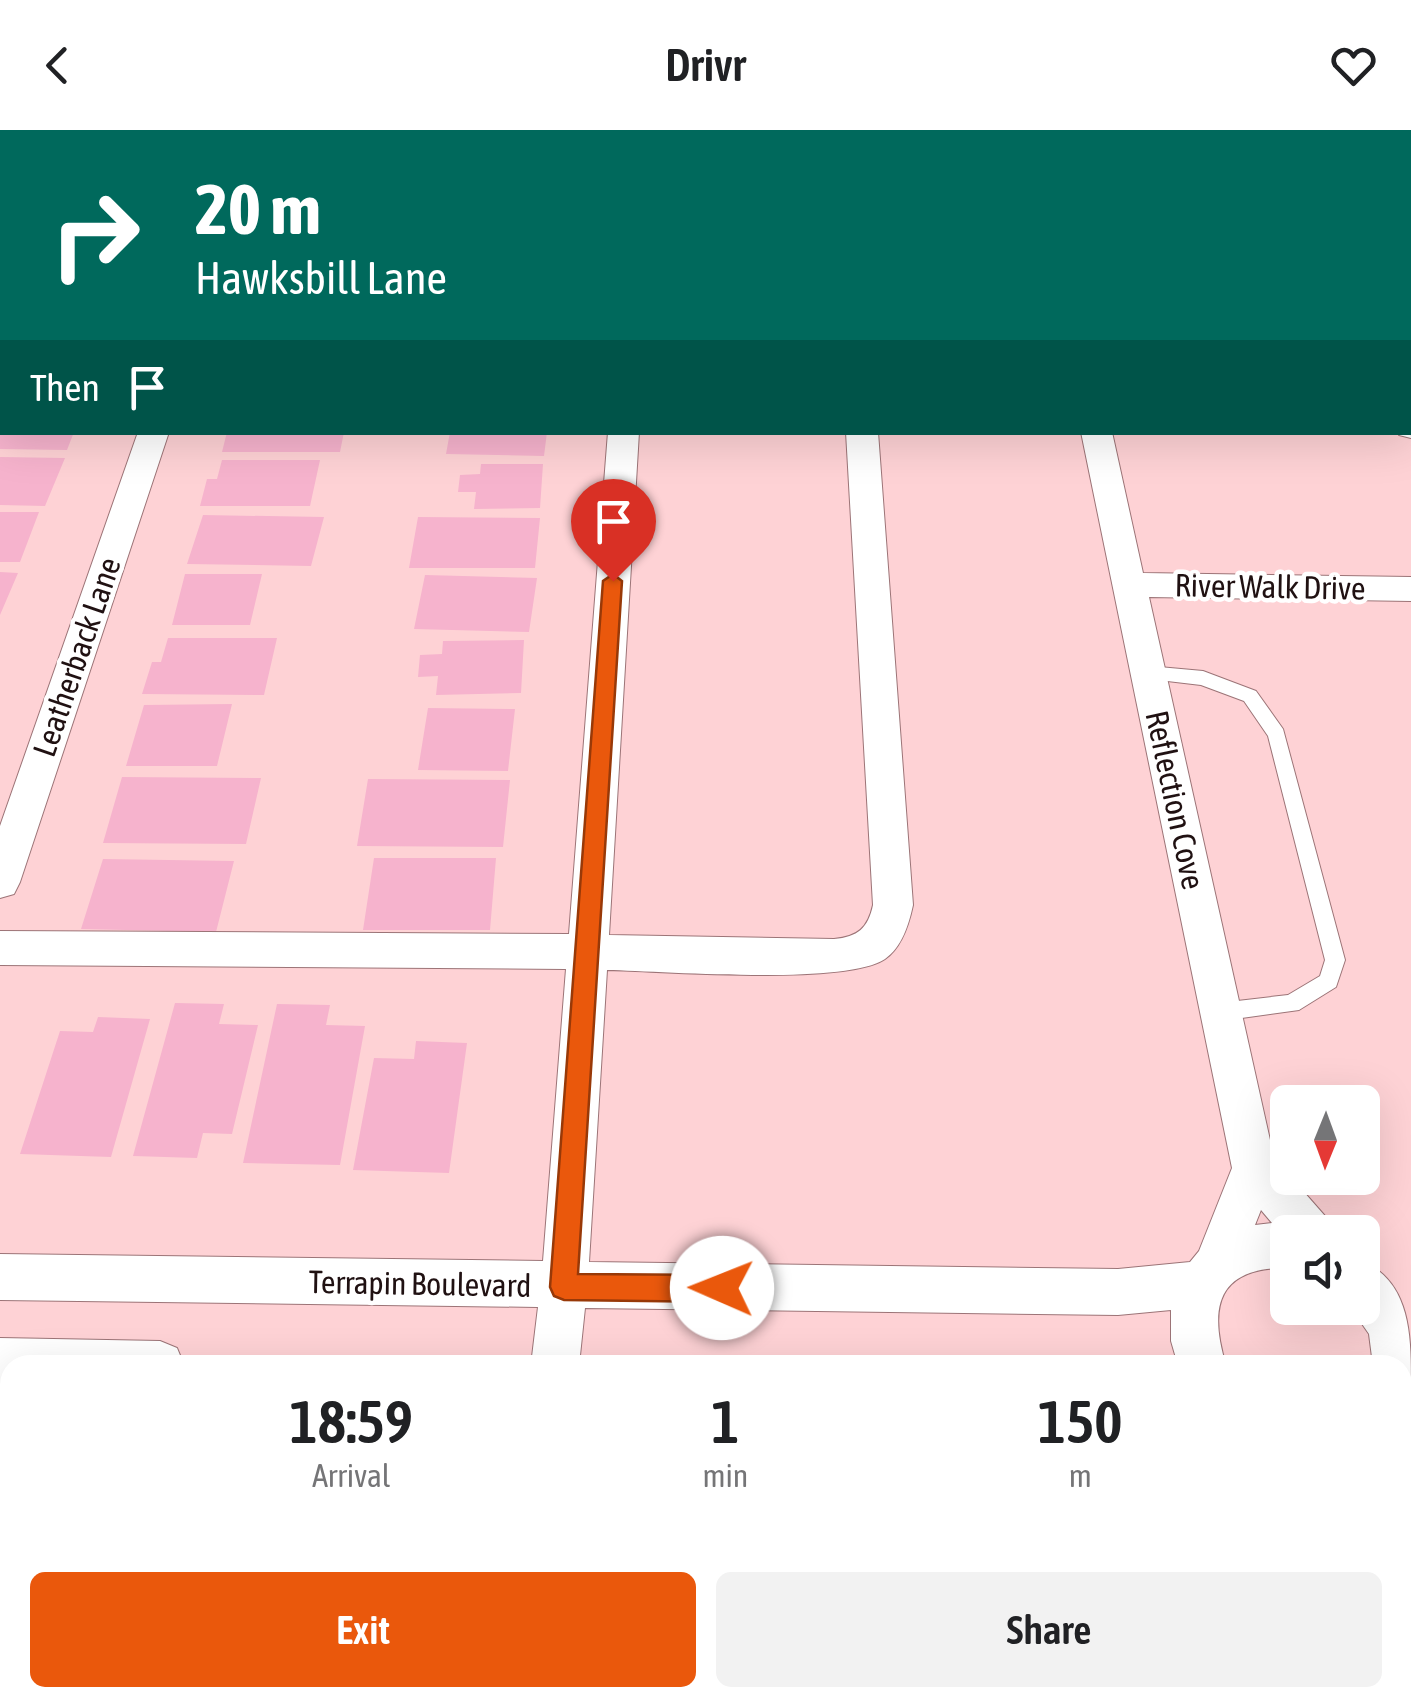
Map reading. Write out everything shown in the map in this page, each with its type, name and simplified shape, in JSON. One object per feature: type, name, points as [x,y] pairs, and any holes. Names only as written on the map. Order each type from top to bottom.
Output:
[{"type":"street","name":"Leatherback Lane","points":[[0,882],[153,435]]},
{"type":"street","points":[[555,1355],[564,1287],[624,435]]},
{"type":"street","points":[[0,948],[834,957],[854,956],[872,948],[884,936],[894,905],[862,435]]},
{"type":"street","name":"Reflection Cove","points":[[1097,435],[1254,1168],[1294,1215]]},
{"type":"street","name":"River Walk Drive","points":[[1129,585],[1411,589]]},
{"type":"street","points":[[1198,1355],[1192,1314],[1254,1168]]},
{"type":"street","name":"Terrapin Boulevard","points":[[0,1277],[1118,1292],[1210,1273],[1244,1248],[1270,1247]]},
{"type":"street","points":[[1380,1309],[1398,1355]]},
{"type":"lane","points":[[1148,673],[1203,678],[1250,696],[1277,734],[1335,960],[1329,981],[1292,1004],[1220,1012]]},
{"type":"building","points":[[0,435],[73,435],[67,450],[0,449]]},
{"type":"building","points":[[226,435],[343,435],[340,452],[222,452]]},
{"type":"building","points":[[449,435],[547,435],[544,456],[446,454]]},
{"type":"building","points":[[0,457],[65,458],[45,506],[0,505]]},
{"type":"building","points":[[222,460],[320,460],[310,506],[200,506],[207,479],[217,479]]},
{"type":"building","points":[[481,464],[543,464],[540,508],[474,509],[476,492],[458,492],[460,475],[480,474]]},
{"type":"building","points":[[0,512],[39,512],[20,562],[0,562]]},
{"type":"building","points":[[203,515],[324,517],[311,566],[187,564]]},
{"type":"building","points":[[418,517],[540,518],[535,568],[409,568]]},
{"type":"building","points":[[0,572],[18,573],[0,615]]},
{"type":"building","points":[[185,574],[262,574],[250,625],[172,625]]},
{"type":"building","points":[[425,575],[537,578],[529,632],[414,629]]},
{"type":"building","points":[[168,638],[277,638],[264,695],[142,694],[152,662],[161,662]]},
{"type":"building","points":[[524,640],[521,693],[436,695],[438,676],[418,677],[420,655],[442,654],[443,641]]},
{"type":"building","points":[[232,704],[217,766],[126,766],[144,705]]},
{"type":"building","points":[[428,708],[515,709],[508,771],[418,770]]},
{"type":"building","points":[[122,777],[261,778],[246,844],[103,843]]},
{"type":"building","points":[[368,779],[510,780],[503,847],[357,846]]},
{"type":"building","points":[[374,858],[496,858],[490,930],[363,930]]},
{"type":"building","points":[[103,859],[234,861],[216,932],[81,929]]},
{"type":"building","points":[[175,1003],[224,1004],[219,1024],[258,1025],[232,1134],[203,1133],[197,1158],[133,1156]]},
{"type":"building","points":[[277,1004],[330,1005],[326,1025],[365,1026],[340,1165],[243,1163]]},
{"type":"building","points":[[98,1017],[150,1019],[111,1157],[20,1154],[60,1031],[93,1032]]},
{"type":"building","points":[[416,1041],[467,1043],[449,1173],[353,1170],[374,1058],[414,1059]]},
{"type":"route","points":[[613,581],[564,1287],[722,1288]]}]
